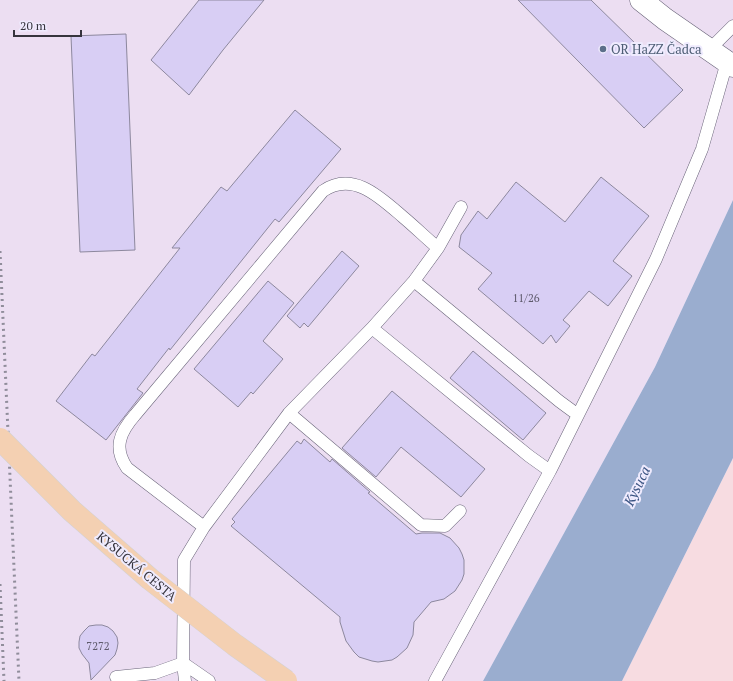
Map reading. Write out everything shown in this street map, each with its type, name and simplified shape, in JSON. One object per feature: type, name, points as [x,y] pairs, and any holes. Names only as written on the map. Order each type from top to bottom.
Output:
[{"type":"main road","name":"KYSUCKÁ CESTA","points":[[0,439],[72,511],[150,579],[235,645],[286,681]]},
{"type":"street","points":[[641,0],[665,19],[730,64]]},
{"type":"lane","points":[[709,50],[733,26]]},
{"type":"lane","points":[[435,681],[550,471],[656,259],[702,149],[730,64]]},
{"type":"lane","points":[[204,526],[127,468],[121,458],[120,440],[122,433],[128,423],[170,372],[323,191],[331,185],[342,183],[362,186],[378,195],[438,248]]},
{"type":"lane","points":[[185,681],[183,663],[184,560],[204,526],[289,413],[372,328],[414,281],[438,248],[461,207]]},
{"type":"lane","points":[[414,281],[559,401],[578,414]]},
{"type":"lane","points":[[372,328],[523,451],[550,471]]},
{"type":"lane","points":[[289,413],[421,525],[445,526],[460,511]]},
{"type":"lane","points":[[116,677],[155,673],[183,663]]},
{"type":"lane","points":[[183,663],[209,681]]},
{"type":"shaded area","points":[[0,0],[733,0],[733,200],[655,367],[483,681],[0,681]]},
{"type":"shaded area","points":[[733,458],[733,681],[622,681]]},
{"type":"water","name":"Kysuca","points":[[733,200],[733,458],[622,681],[483,681],[655,367]]},
{"type":"building","points":[[199,0],[264,0],[189,95],[151,60]]},
{"type":"building","name":"OR HaZZ Čadca","points":[[518,0],[591,0],[683,90],[644,128]]},
{"type":"building","points":[[126,34],[135,250],[80,252],[71,36]]},
{"type":"building","points":[[295,110],[341,149],[279,222],[275,219],[170,350],[169,348],[137,389],[143,393],[106,440],[56,401],[92,354],[95,356],[180,248],[172,248],[221,187],[227,191]]},
{"type":"building","points":[[601,177],[649,216],[613,261],[632,276],[608,306],[589,291],[563,320],[570,326],[556,343],[551,335],[543,344],[478,289],[492,273],[459,247],[461,235],[478,211],[487,219],[516,182],[565,222]]},
{"type":"building","points":[[342,251],[359,266],[308,327],[304,323],[300,328],[287,316]]},
{"type":"building","points":[[268,281],[294,303],[263,341],[283,359],[253,394],[251,392],[238,407],[194,369]]},
{"type":"building","points":[[473,351],[546,413],[523,440],[450,378]]},
{"type":"building","points":[[392,391],[485,469],[461,497],[401,447],[376,477],[342,448]]},
{"type":"building","points":[[304,439],[330,462],[332,459],[370,492],[368,493],[416,534],[440,533],[450,538],[462,554],[464,560],[464,574],[455,591],[444,599],[431,602],[414,622],[413,635],[407,648],[392,660],[378,662],[359,657],[346,641],[340,622],[340,617],[231,526],[235,522],[232,519],[297,441],[301,444]]},
{"type":"building","points":[[96,625],[108,627],[113,631],[117,637],[118,643],[115,655],[91,680],[89,663],[79,648],[79,642],[80,636],[89,626]]},
{"type":"railway","points":[[0,251],[19,681]]},
{"type":"railway","points":[[0,584],[4,681]]},
{"type":"place","name":"OR HaZZ Čadca","points":[[603,49]]}]
